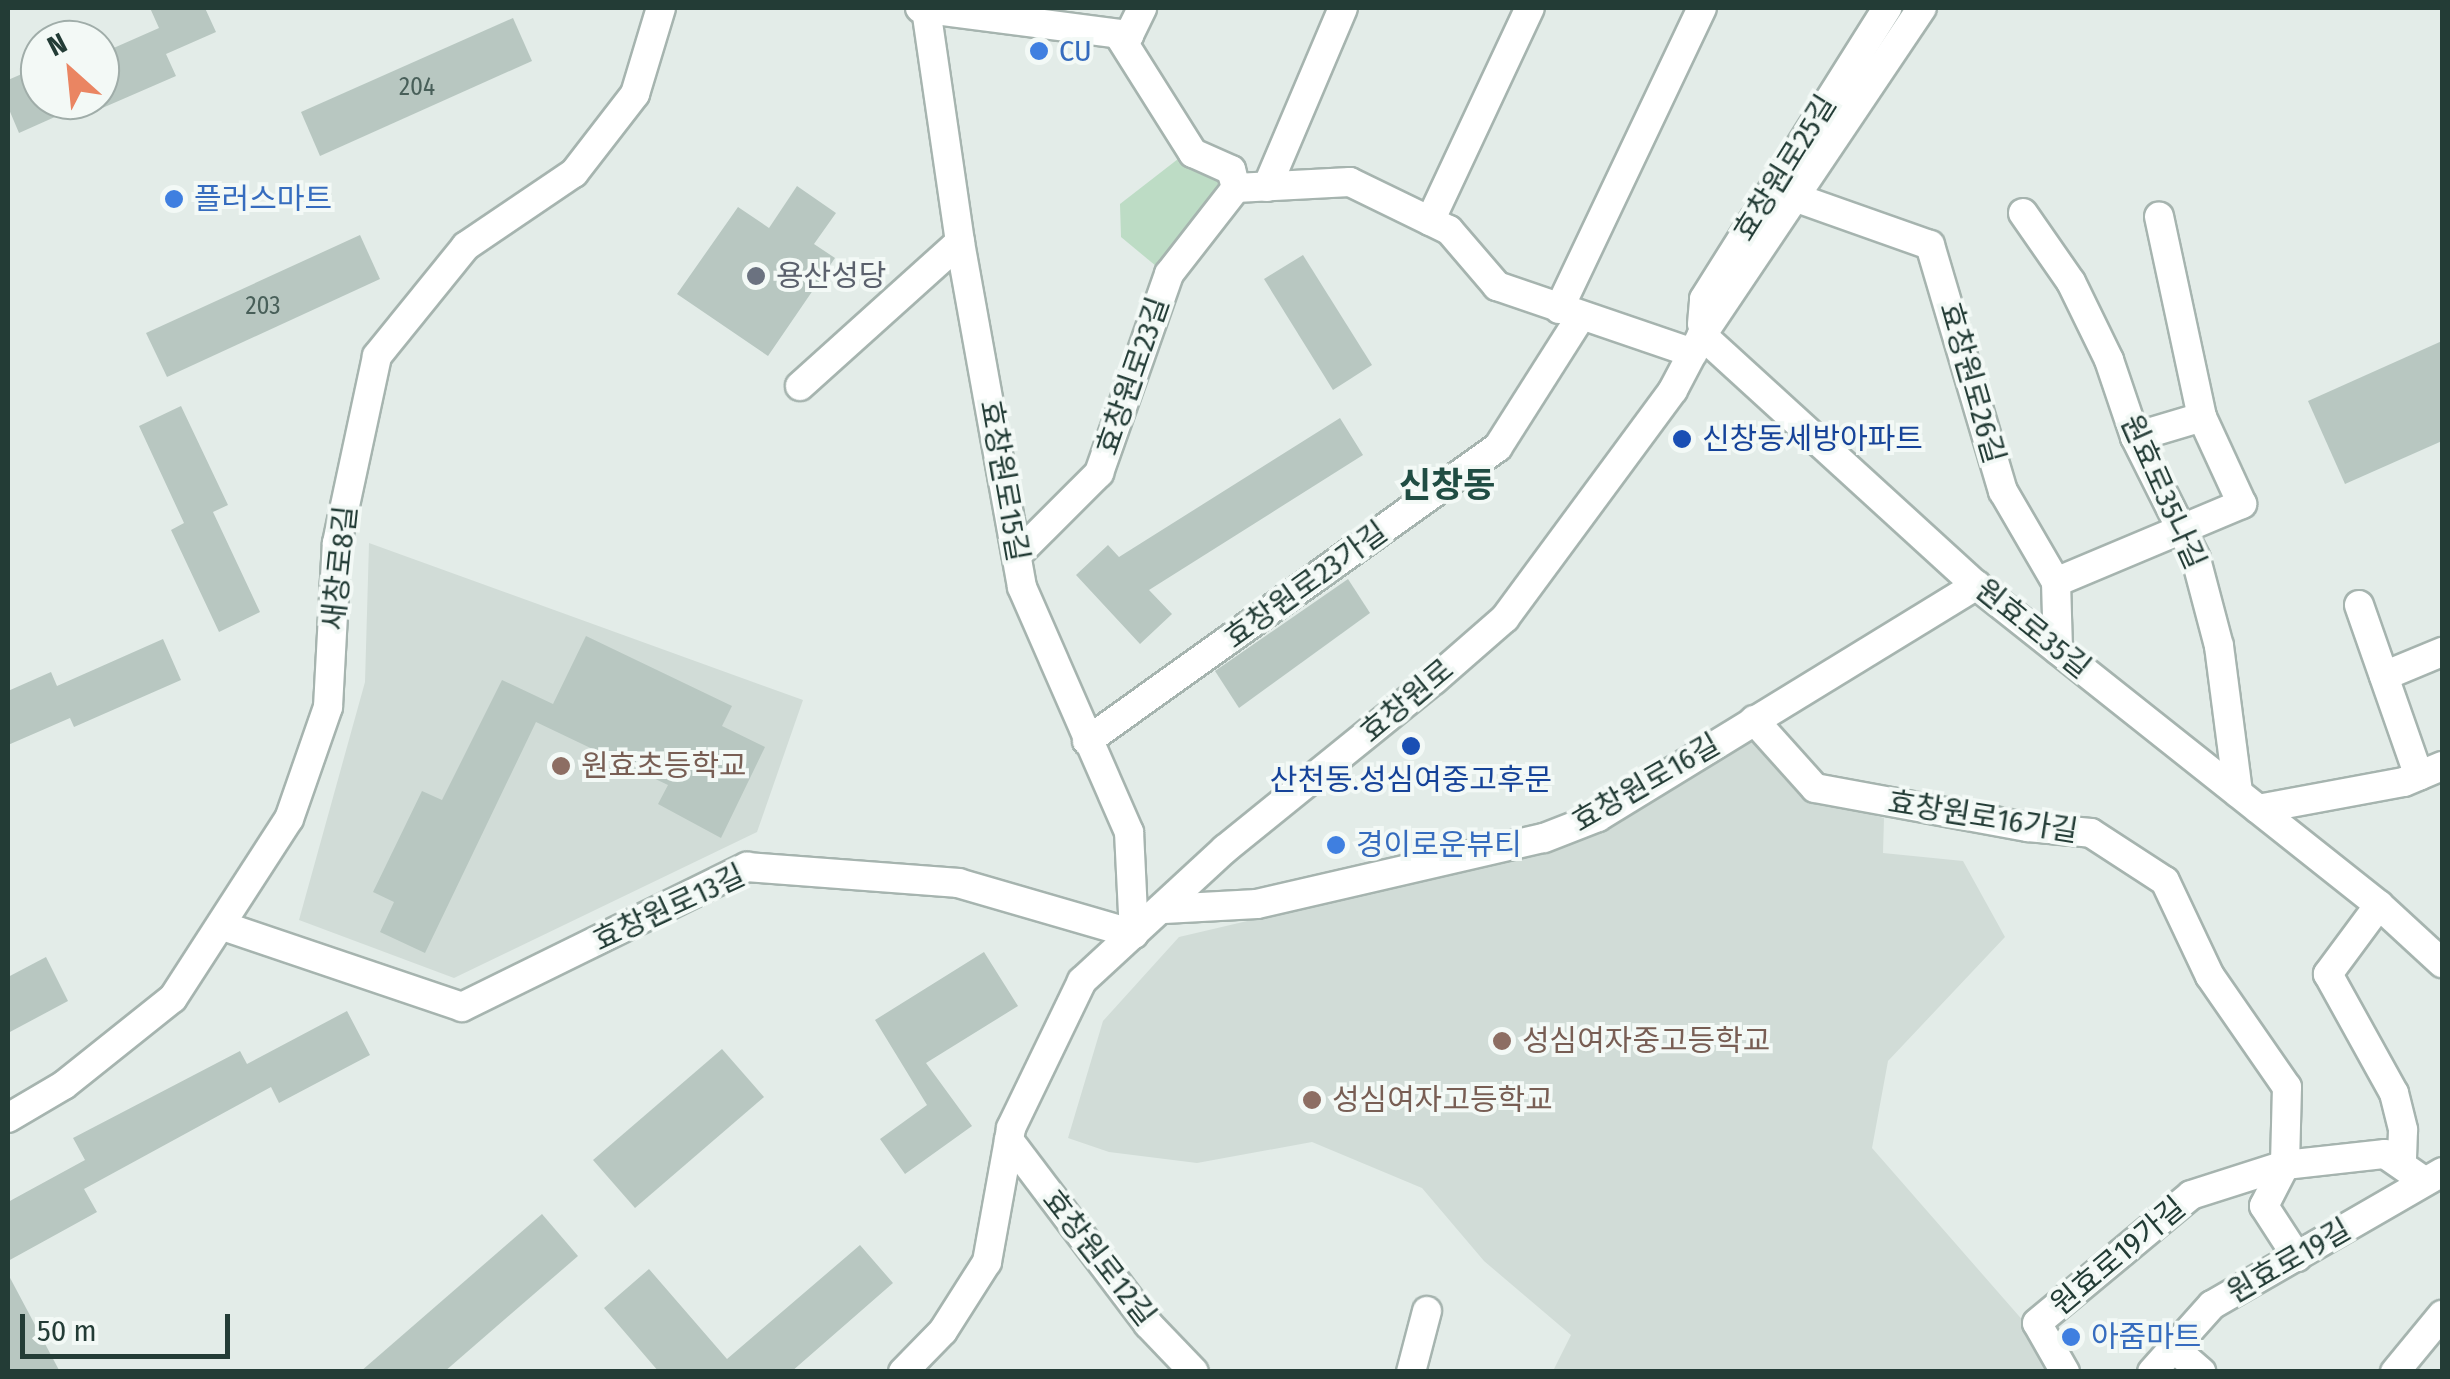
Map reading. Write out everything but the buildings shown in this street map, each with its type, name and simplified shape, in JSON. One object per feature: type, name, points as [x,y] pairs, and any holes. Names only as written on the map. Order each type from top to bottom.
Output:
[{"type":"street","name":"새창로8길","points":[[8,1118],[64,1085],[174,998],[290,819],[328,707],[337,542],[377,356],[466,246],[574,174],[635,94],[661,8]]},
{"type":"street","points":[[923,9],[1130,35],[1142,8]]},
{"type":"street","points":[[1268,186],[1342,8]]},
{"type":"street","points":[[1430,221],[1530,8]]},
{"type":"street","points":[[1570,314],[1702,8]]},
{"type":"street","name":"효창원로","points":[[902,1372],[943,1330],[987,1262],[1009,1140],[1082,981],[1225,849],[1434,680],[1504,618],[1673,390],[1697,344],[1922,8]]},
{"type":"street","name":"효창원로15길","points":[[923,9],[1022,587],[1129,832],[1134,934]]},
{"type":"street","name":"효창원로25길","points":[[1697,344],[1704,298],[1875,11]]},
{"type":"street","points":[[1118,34],[1193,152],[1231,170],[1236,188],[1350,182],[1450,230],[1497,286],[1570,314],[1697,344]]},
{"type":"street","name":"효창원로23길","points":[[1018,554],[1099,473],[1169,274],[1236,188]]},
{"type":"street","name":"효창원로26길","points":[[1796,198],[1930,245],[2003,490],[2056,582],[2058,650]]},
{"type":"street","name":"원효로35나길","points":[[2023,213],[2079,298],[2109,360],[2135,437],[2183,529],[2218,646],[2248,801]]},
{"type":"street","points":[[2056,582],[2242,504],[2202,417],[2159,217]]},
{"type":"street","points":[[800,386],[960,242]]},
{"type":"street","name":"효창원로23가길","points":[[1087,742],[1498,447],[1570,314]]},
{"type":"street","name":"원효로35길","points":[[1697,344],[1976,585],[2379,905],[2442,964]]},
{"type":"street","points":[[2135,437],[2202,417]]},
{"type":"street","name":"효창원로16길","points":[[1164,909],[1257,904],[1544,838],[1598,817],[1976,585]]},
{"type":"street","points":[[2248,801],[2431,771],[2384,676],[2359,605]]},
{"type":"street","points":[[2384,676],[2442,652]]},
{"type":"street","name":"효창원로16가길","points":[[1754,720],[1815,788],[2010,824],[2091,834],[2164,880],[2210,976],[2287,1087],[2285,1165],[2264,1206],[2297,1257]]},
{"type":"street","name":"효창원로13길","points":[[223,926],[462,1007],[748,867],[958,883],[1134,934]]},
{"type":"street","points":[[2379,905],[2328,974],[2394,1093],[2403,1130],[2423,1172]]},
{"type":"street","name":"효창원로12길","points":[[1009,1140],[1148,1324],[1194,1372]]},
{"type":"street","name":"원효로19가길","points":[[2065,1372],[2037,1322],[2191,1194],[2285,1165],[2385,1154],[2423,1172]]},
{"type":"street","name":"원효로19길","points":[[2152,1372],[2212,1305],[2297,1257],[2423,1172]]},
{"type":"street","points":[[1411,1372],[1427,1311]]},
{"type":"street","points":[[2395,1372],[2442,1315]]},
{"type":"street","points":[[2175,1349],[2201,1372]]},
{"type":"shaded area","name":"원효초등학교","points":[[369,543],[803,700],[757,832],[454,978],[299,920],[365,682]]},
{"type":"shaded area","name":"성심여자중고등학교","points":[[1751,741],[1799,795],[1884,818],[1883,853],[1963,861],[2005,937],[1888,1061],[1872,1148],[2067,1371],[1553,1371],[1571,1335],[1484,1261],[1422,1188],[1312,1142],[1197,1163],[1109,1152],[1068,1138],[1103,1021],[1179,937],[1552,850]]},
{"type":"green space","points":[[1178,159],[1220,180],[1226,191],[1162,271],[1121,237],[1120,204]]},
{"type":"place","name":"CU","points":[[1039,51]]},
{"type":"place","name":"플러스마트","points":[[174,199]]},
{"type":"place","name":"용산성당","points":[[756,276]]},
{"type":"place","name":"신창동세방아파트","points":[[1682,439]]},
{"type":"place","name":"산천동.성심여중고후문","points":[[1411,746]]},
{"type":"place","name":"원효초등학교","points":[[561,766]]},
{"type":"place","name":"경이로운뷰티","points":[[1336,845]]},
{"type":"place","name":"성심여자중고등학교","points":[[1502,1041]]},
{"type":"place","name":"성심여자고등학교","points":[[1312,1100]]},
{"type":"place","name":"아줌마트","points":[[2071,1337]]},
{"type":"district","name":"신창동","points":[[1447,485]]}]
